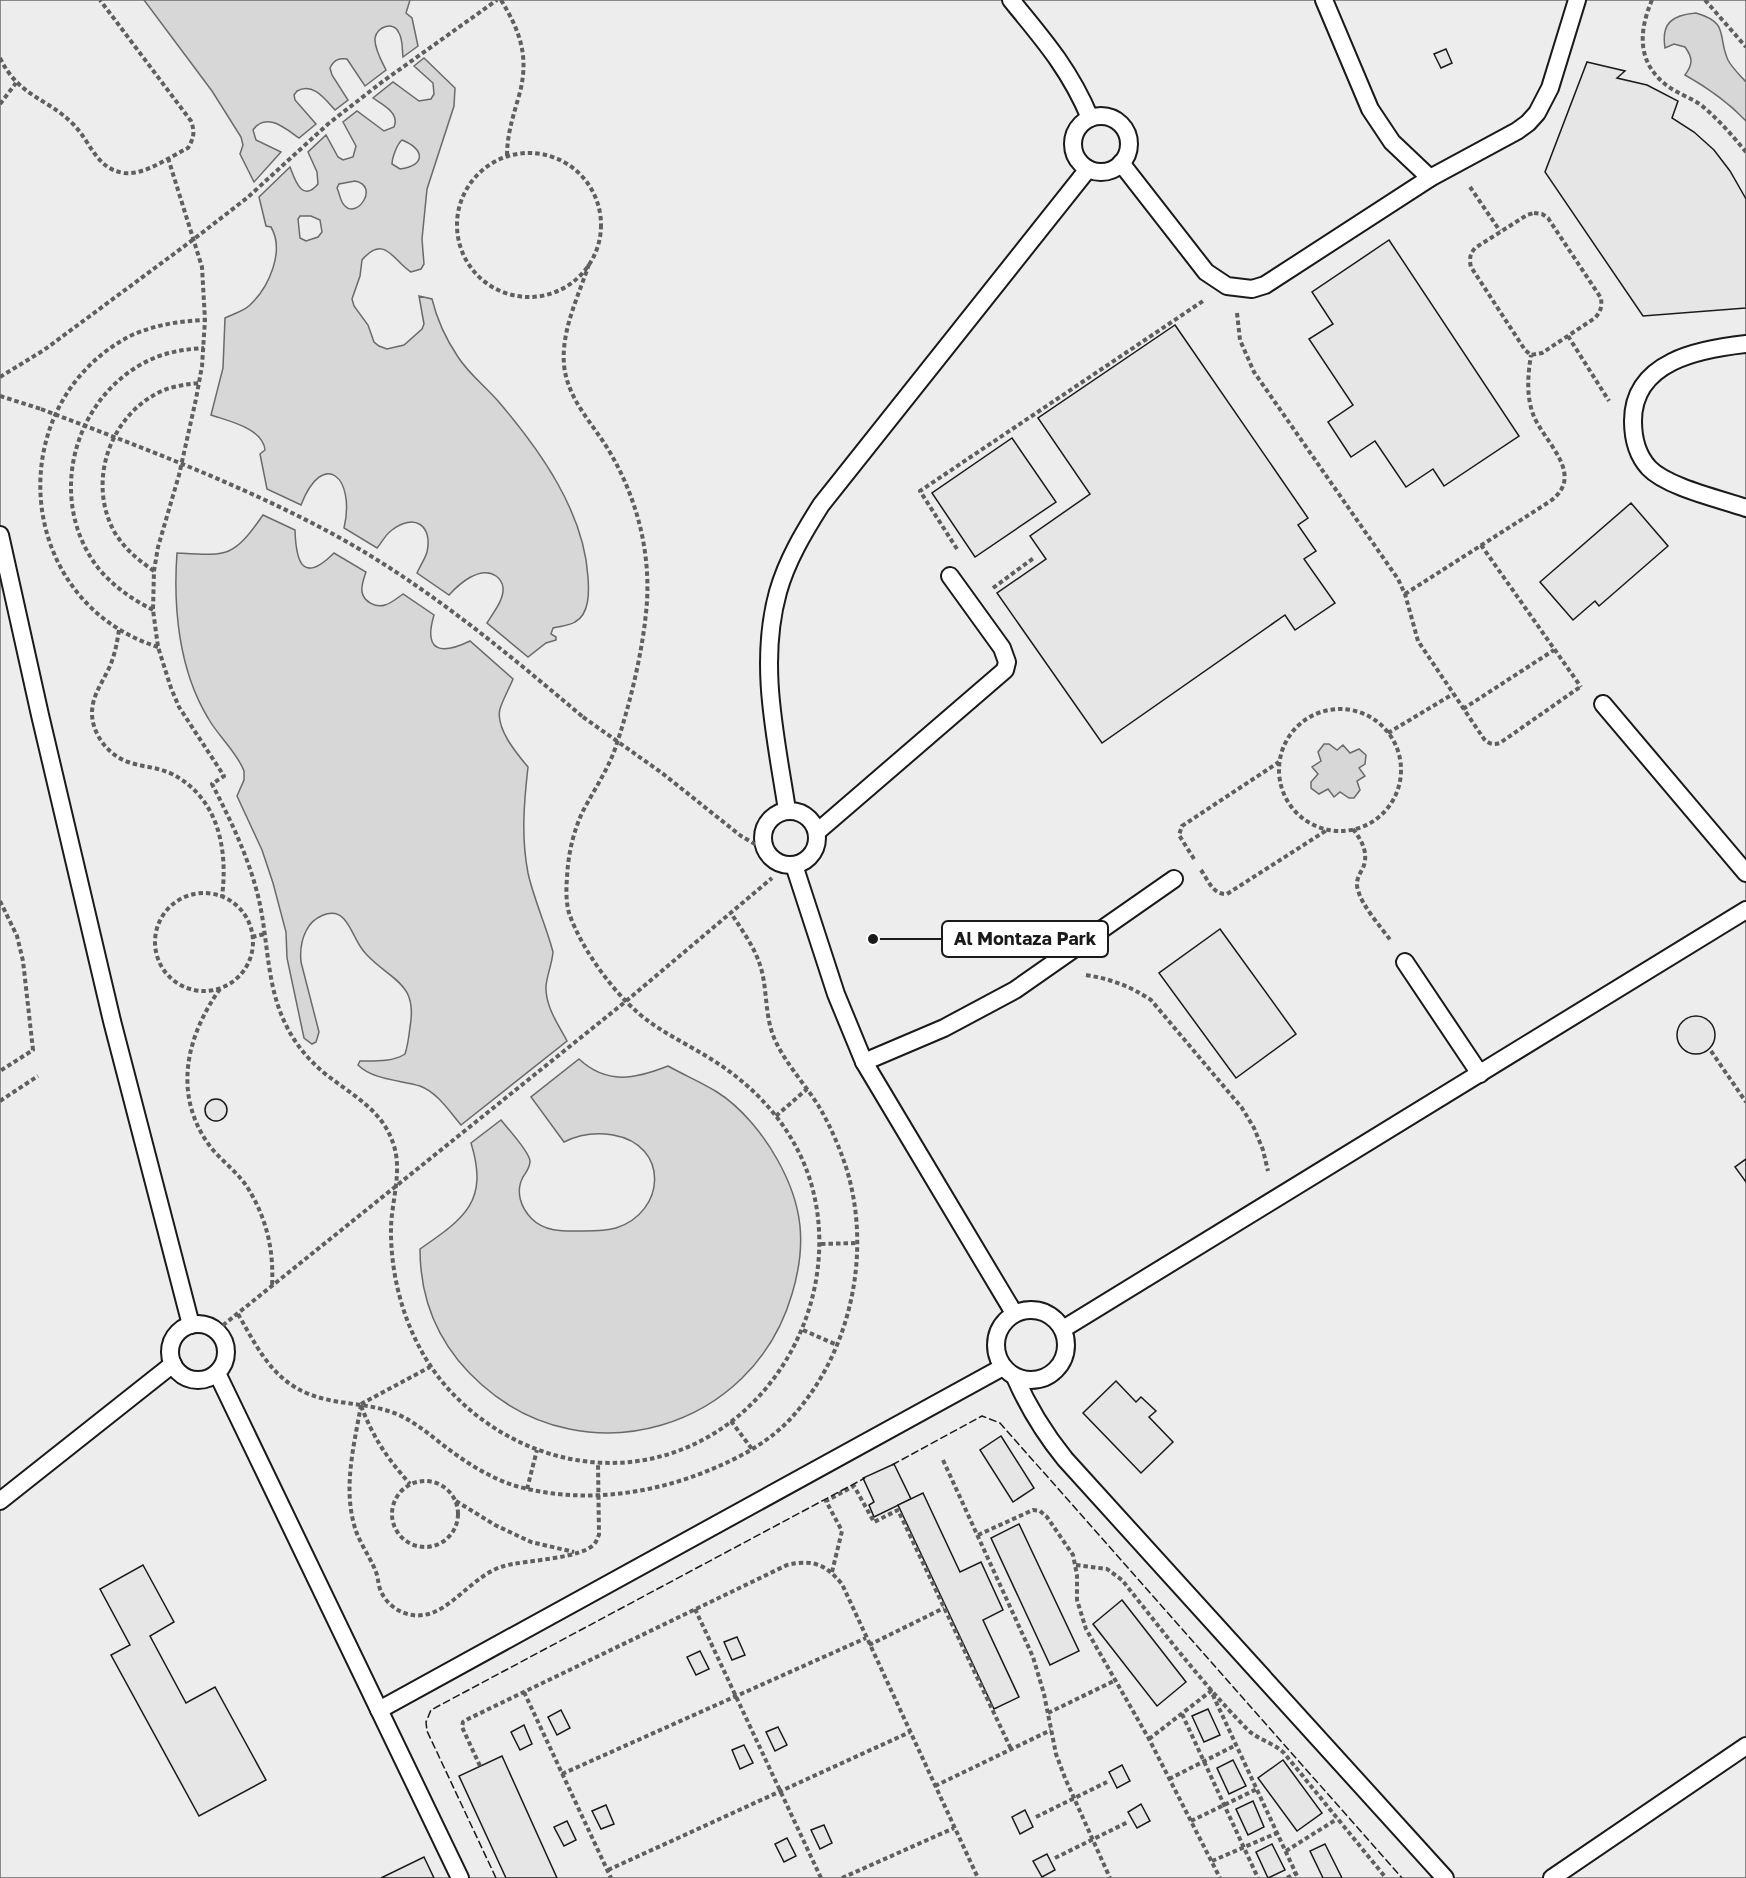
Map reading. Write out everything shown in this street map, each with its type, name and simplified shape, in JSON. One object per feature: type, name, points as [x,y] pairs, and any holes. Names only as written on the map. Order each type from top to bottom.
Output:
[{"type":"lane","points":[[1011,0],[1066,69],[1090,118]]},
{"type":"lane","points":[[1324,0],[1370,109],[1392,142],[1430,178]]},
{"type":"lane","points":[[1121,163],[1206,272],[1233,287],[1252,289],[1276,279],[1430,178],[1528,123],[1545,101],[1577,0]]},
{"type":"lane","points":[[1100,116],[1111,118],[1120,124],[1126,132],[1128,143],[1127,154],[1121,163],[1106,172],[1088,169],[1080,162],[1074,154],[1073,143],[1075,133],[1081,123],[1100,116]]},
{"type":"lane","points":[[787,810],[772,715],[769,653],[778,591],[789,561],[821,505],[1088,169]]},
{"type":"lane","points":[[1746,344],[1688,354],[1658,370],[1646,383],[1637,399],[1633,416],[1633,434],[1638,452],[1649,468],[1664,479],[1746,508]]},
{"type":"lane","points":[[0,535],[112,1020],[191,1325]]},
{"type":"lane","points":[[817,832],[1005,670],[1006,655],[950,576]]},
{"type":"lane","points":[[1603,704],[1746,873]]},
{"type":"lane","points":[[787,810],[800,812],[810,819],[817,832],[815,849],[810,857],[790,865],[771,858],[762,840],[763,830],[768,820],[776,813],[787,810]]},
{"type":"lane","points":[[790,865],[836,994],[864,1062],[1014,1313]]},
{"type":"lane","points":[[864,1062],[980,1010],[1047,969],[1174,879]]},
{"type":"lane","points":[[1063,1329],[1746,910]]},
{"type":"lane","points":[[1405,962],[1480,1074]]},
{"type":"lane","points":[[1009,1372],[1027,1380],[1040,1380],[1056,1370],[1065,1354],[1066,1341],[1063,1329],[1051,1314],[1033,1309],[1014,1313],[1002,1323],[996,1338],[996,1353],[1038,1421],[1065,1459],[1445,1878]]},
{"type":"lane","points":[[191,1325],[209,1326],[217,1331],[223,1338],[226,1357],[217,1373],[201,1380],[184,1376],[173,1364],[171,1345],[175,1336],[182,1329],[191,1325]]},
{"type":"lane","points":[[0,1501],[173,1364]]},
{"type":"lane","points":[[379,1710],[1009,1372]]},
{"type":"lane","points":[[217,1373],[460,1878]]},
{"type":"lane","points":[[1552,1878],[1746,1746]]},
{"type":"path","points":[[0,58],[6,71],[16,83],[65,116],[86,140],[102,164],[113,170],[126,173],[139,172],[188,148],[194,130],[191,121],[100,0]]},
{"type":"path","points":[[0,377],[44,350],[194,239],[246,198],[337,117],[496,0]]},
{"type":"path","points":[[501,0],[515,23],[524,58],[523,76],[509,128],[507,156]]},
{"type":"path","points":[[1652,0],[1644,20],[1642,35],[1643,51],[1649,65],[1658,78],[1714,116],[1746,152]]},
{"type":"path","points":[[1705,0],[1746,47]]},
{"type":"path","points":[[0,104],[16,83]]},
{"type":"path","points":[[168,158],[194,239],[204,281],[205,320],[200,383],[179,475],[158,547],[154,571],[153,610],[158,647],[171,688],[179,707],[224,776],[212,784],[243,850],[257,891],[270,978],[276,1002],[288,1029],[304,1054],[379,1116],[394,1146],[397,1163],[391,1222],[397,1285],[406,1316],[430,1367],[452,1393],[496,1430],[537,1450],[576,1461],[598,1463],[638,1461],[668,1454],[697,1442],[748,1408],[788,1360],[803,1330],[812,1304],[821,1244],[818,1210],[810,1179],[798,1149],[776,1116],[761,1097],[738,1076],[648,1021],[626,1002],[602,971],[581,937],[568,909],[566,883],[568,857],[574,833],[584,809],[604,774],[617,742],[645,628],[648,591],[646,564],[638,519],[626,484],[610,452],[573,398],[564,366],[564,346],[568,327],[597,246],[601,226],[599,207],[591,189],[579,174],[564,162],[546,155],[526,153],[507,156],[489,164],[474,177],[464,194],[458,213],[457,232],[462,251],[472,269],[485,282],[503,292],[522,296],[542,296],[560,290],[576,279],[589,264]]},
{"type":"path","points":[[1455,164],[1500,231]]},
{"type":"path","points":[[1534,213],[1548,218],[1601,298],[1602,305],[1595,318],[1542,352],[1531,355],[1525,350],[1471,267],[1469,260],[1475,248],[1500,231],[1534,213]]},
{"type":"path","points":[[962,556],[920,491],[1233,287],[1237,323],[1246,356],[1254,372],[1398,579],[1405,594],[1418,641],[1484,739],[1495,745],[1581,687]]},
{"type":"path","points":[[158,647],[119,630],[98,616],[69,585],[51,555],[42,531],[36,480],[39,454],[46,430],[57,406],[70,384],[88,365],[108,349],[130,336],[179,321],[205,320]]},
{"type":"path","points":[[1568,336],[1608,401],[1619,410],[1633,416]]},
{"type":"path","points":[[153,610],[133,600],[115,585],[99,568],[87,548],[77,527],[72,504],[70,482],[73,458],[79,436],[89,415],[102,396],[119,380],[158,357],[181,350],[204,348]]},
{"type":"path","points":[[1405,594],[1556,498],[1565,481],[1560,459],[1533,415],[1527,378],[1531,355]]},
{"type":"path","points":[[154,571],[138,560],[115,532],[103,496],[102,478],[105,459],[116,434],[132,411],[163,391],[181,385],[200,383]]},
{"type":"path","points":[[0,396],[41,409],[182,463],[286,510],[343,540],[416,585],[502,648],[583,717],[662,773],[741,836],[765,850]]},
{"type":"path","points":[[1482,545],[1581,687],[1603,704]]},
{"type":"path","points":[[970,604],[1035,557]]},
{"type":"path","points":[[119,630],[110,665],[94,697],[92,714],[95,730],[116,756],[128,762],[157,768],[172,774],[200,795],[210,808],[222,843],[224,879],[222,897]]},
{"type":"path","points":[[1463,710],[1554,650]]},
{"type":"path","points":[[1388,733],[1453,694]]},
{"type":"path","points":[[1332,709],[1348,709],[1364,713],[1388,733],[1396,746],[1400,761],[1400,776],[1397,791],[1380,816],[1353,829],[1328,830],[1307,821],[1290,805],[1279,777],[1279,762],[1283,746],[1297,726],[1317,713],[1332,709]]},
{"type":"path","points":[[1279,762],[1186,823],[1179,830],[1181,840],[1215,891],[1218,894],[1227,894],[1328,830]]},
{"type":"path","points":[[1353,829],[1364,846],[1365,854],[1357,890],[1405,962]]},
{"type":"path","points":[[217,1331],[626,1002],[790,865]]},
{"type":"path","points":[[202,893],[222,897],[231,902],[250,926],[252,937],[251,957],[244,970],[233,982],[220,989],[205,992],[190,990],[176,983],[165,973],[157,959],[154,944],[156,928],[163,915],[174,903],[187,896],[202,893]]},
{"type":"path","points":[[0,902],[17,936],[23,961],[33,1050],[0,1071]]},
{"type":"path","points":[[238,1314],[265,1361],[283,1379],[312,1395],[328,1400],[377,1407],[399,1415],[420,1427],[476,1468],[512,1485],[527,1489],[549,1493],[598,1495],[668,1485],[696,1477],[731,1461],[764,1441],[792,1417],[813,1390],[837,1345],[852,1298],[857,1265],[857,1243],[853,1198],[846,1165],[833,1134],[774,1039],[767,1019],[760,965],[731,913]]},
{"type":"path","points":[[252,937],[265,934]]},
{"type":"path","points":[[1047,969],[1118,982],[1136,989],[1151,1000],[1242,1108],[1254,1128],[1263,1150],[1271,1202]]},
{"type":"path","points":[[220,989],[202,1016],[191,1046],[186,1071],[188,1096],[195,1120],[206,1142],[241,1179],[258,1206],[271,1247],[272,1286]]},
{"type":"path","points":[[1711,1051],[1746,1102]]},
{"type":"path","points":[[0,1101],[38,1076]]},
{"type":"path","points":[[776,1116],[807,1089]]},
{"type":"path","points":[[821,1244],[857,1243]]},
{"type":"path","points":[[803,1330],[837,1345]]},
{"type":"path","points":[[361,1405],[430,1367]]},
{"type":"path","points":[[361,1405],[371,1432],[389,1460],[410,1484]]},
{"type":"path","points":[[361,1405],[350,1475],[351,1512],[362,1546],[376,1573],[385,1599],[399,1611],[411,1615],[423,1616],[435,1612],[483,1575],[501,1566],[588,1550],[595,1544],[598,1535],[598,1463]]},
{"type":"path","points":[[730,1421],[752,1449]]},
{"type":"path","points":[[527,1489],[537,1450]]},
{"type":"path","points":[[943,1460],[1033,1657],[1056,1754],[1110,1878]]},
{"type":"path","points":[[428,1480],[439,1484],[449,1491],[456,1501],[459,1513],[457,1525],[451,1536],[441,1543],[429,1547],[417,1546],[406,1541],[398,1532],[393,1521],[392,1508],[396,1497],[410,1484],[428,1480]]},
{"type":"path","points":[[832,1572],[842,1531],[826,1502],[854,1486],[874,1522],[898,1510],[1011,1749]]},
{"type":"path","points":[[456,1501],[495,1525],[531,1542],[578,1553]]},
{"type":"path","points":[[978,1535],[1025,1512],[1041,1511],[1072,1555],[1076,1565],[1077,1600],[1086,1629],[1149,1739],[1220,1878]]},
{"type":"path","points":[[480,1766],[463,1732],[463,1722],[787,1565],[809,1562],[832,1572],[842,1584],[978,1878]]},
{"type":"path","points":[[1076,1565],[1107,1569],[1122,1580],[1211,1691],[1248,1730],[1261,1740],[1279,1747],[1386,1878]]},
{"type":"path","points":[[869,1645],[944,1608]]},
{"type":"path","points":[[695,1610],[821,1878]]},
{"type":"path","points":[[562,1774],[866,1638]]},
{"type":"path","points":[[1048,1713],[1116,1680]]},
{"type":"path","points":[[1149,1739],[1211,1691]]},
{"type":"path","points":[[1211,1691],[1297,1876],[1287,1878]]},
{"type":"path","points":[[524,1692],[611,1878]]},
{"type":"path","points":[[1182,1714],[1258,1878]]},
{"type":"path","points":[[935,1786],[1051,1730]]},
{"type":"path","points":[[608,1870],[910,1732]]},
{"type":"path","points":[[1169,1779],[1236,1745]]},
{"type":"path","points":[[1036,1816],[1107,1782]]},
{"type":"path","points":[[1191,1821],[1257,1789]]},
{"type":"path","points":[[1286,1851],[1337,1819]]},
{"type":"path","points":[[1055,1858],[1128,1822]]},
{"type":"path","points":[[842,1878],[954,1828]]},
{"type":"path","points":[[1212,1861],[1277,1833]]},
{"type":"shaded area","points":[[0,0],[1746,0],[1746,1878],[0,1878]]},
{"type":"shaded area","points":[[144,0],[410,0],[406,13],[412,18],[418,46],[403,57],[401,39],[397,29],[386,26],[379,30],[375,42],[386,70],[365,86],[347,59],[335,61],[330,68],[332,75],[348,100],[335,110],[313,90],[297,91],[294,95],[295,100],[316,124],[299,138],[270,122],[258,125],[253,130],[256,140],[281,152],[254,182],[240,154],[243,145],[241,137],[212,91]]},
{"type":"shaded area","points":[[1696,13],[1714,21],[1718,26],[1728,60],[1746,82],[1746,121],[1717,96],[1685,75],[1690,68],[1691,61],[1690,54],[1685,47],[1674,44],[1665,48],[1665,32],[1670,22],[1680,16]]},
{"type":"shaded area","points":[[424,58],[455,88],[454,106],[427,189],[422,239],[424,264],[421,269],[411,272],[383,249],[370,252],[362,260],[360,276],[352,299],[354,306],[368,325],[374,342],[387,349],[404,345],[422,329],[424,324],[419,296],[432,299],[442,329],[458,357],[529,439],[569,505],[585,552],[588,602],[584,614],[575,622],[553,628],[551,634],[556,637],[556,640],[546,643],[528,657],[487,623],[503,593],[501,581],[497,577],[490,573],[477,574],[464,581],[449,595],[417,573],[426,555],[428,543],[427,535],[420,524],[408,522],[400,525],[388,534],[377,548],[344,528],[347,510],[345,495],[341,483],[335,476],[327,474],[319,477],[301,505],[267,489],[260,454],[265,450],[263,442],[244,426],[211,415],[223,368],[225,318],[245,309],[257,297],[269,279],[276,257],[275,237],[271,227],[266,226],[259,197],[290,167],[294,178],[303,190],[308,191],[318,184],[317,172],[308,152],[326,135],[338,157],[343,160],[353,157],[356,146],[343,122],[357,111],[384,131],[394,127],[393,114],[373,98],[393,82],[419,101],[431,99],[434,94],[433,83],[414,66]],"holes":[[[402,140],[415,148],[419,157],[415,164],[400,169],[392,164],[395,151]],[[355,181],[362,184],[366,189],[366,195],[360,205],[350,209],[345,206],[337,188],[339,184]],[[300,216],[311,216],[320,220],[322,232],[318,237],[306,241],[300,238],[298,219]]]},
{"type":"shaded area","points":[[263,515],[295,530],[297,552],[303,565],[308,568],[315,567],[334,553],[366,572],[362,589],[363,596],[368,601],[378,606],[385,605],[403,594],[434,615],[431,637],[437,647],[451,648],[470,641],[513,679],[501,705],[499,716],[508,740],[528,767],[524,846],[528,873],[553,952],[546,993],[553,1015],[567,1041],[461,1125],[443,1103],[426,1089],[379,1077],[358,1065],[360,1061],[389,1060],[405,1054],[409,1037],[410,1000],[400,984],[363,950],[350,927],[339,915],[328,914],[317,918],[306,931],[302,943],[301,962],[319,1032],[316,1042],[312,1044],[304,1038],[287,958],[286,932],[273,883],[262,850],[237,796],[244,780],[244,771],[237,757],[212,725],[198,699],[184,659],[177,617],[177,553],[219,554],[228,551],[244,540]]},
{"type":"shaded area","points":[[1324,744],[1329,744],[1337,750],[1343,745],[1350,753],[1359,749],[1366,755],[1365,764],[1359,768],[1365,776],[1357,781],[1360,790],[1354,798],[1349,798],[1340,792],[1334,797],[1328,789],[1319,794],[1311,788],[1311,782],[1318,774],[1312,767],[1321,761],[1318,752]]},
{"type":"shaded area","points":[[579,1059],[600,1073],[622,1077],[644,1074],[668,1066],[726,1098],[751,1122],[777,1159],[792,1192],[800,1225],[800,1258],[792,1294],[772,1340],[742,1378],[704,1407],[662,1425],[616,1433],[569,1429],[524,1413],[482,1385],[455,1356],[444,1340],[429,1306],[421,1269],[420,1249],[461,1217],[475,1194],[476,1163],[471,1143],[501,1120],[529,1157],[528,1170],[523,1177],[519,1194],[525,1210],[538,1224],[563,1231],[608,1230],[633,1220],[645,1208],[652,1194],[655,1179],[652,1165],[645,1152],[632,1141],[606,1134],[582,1135],[564,1142],[531,1097]]},
{"type":"building","points":[[1446,49],[1452,63],[1441,68],[1434,54]]},
{"type":"building","points":[[1587,62],[1625,71],[1617,78],[1647,85],[1678,101],[1672,118],[1694,132],[1714,150],[1730,171],[1746,199],[1746,308],[1643,316],[1545,172]]},
{"type":"building","points":[[1389,240],[1519,436],[1444,486],[1433,469],[1406,487],[1375,441],[1351,457],[1328,422],[1353,405],[1309,339],[1333,324],[1312,292]]},
{"type":"building","points":[[1175,325],[1308,518],[1298,525],[1316,551],[1304,559],[1335,603],[1295,630],[1285,615],[1102,743],[997,593],[1046,559],[1030,536],[1090,494],[1038,418]]},
{"type":"building","points":[[1012,438],[1056,502],[975,557],[932,493]]},
{"type":"building","points":[[1631,503],[1668,546],[1599,606],[1595,601],[1573,620],[1540,582]]},
{"type":"building","points":[[1220,929],[1296,1034],[1236,1078],[1159,973]]},
{"type":"building","points":[[1696,1016],[1710,1021],[1715,1035],[1710,1049],[1696,1054],[1682,1049],[1677,1035],[1682,1021]]},
{"type":"building","points":[[216,1099],[224,1102],[227,1110],[224,1118],[216,1121],[208,1118],[205,1110],[208,1102]]},
{"type":"building","points":[[1746,1159],[1746,1182],[1735,1167]]},
{"type":"building","points":[[1116,1381],[1136,1402],[1141,1397],[1156,1411],[1149,1417],[1173,1442],[1141,1473],[1083,1413]]},
{"type":"building","points":[[1001,1436],[1034,1488],[1013,1502],[980,1450]]},
{"type":"building","points":[[894,1464],[911,1499],[874,1517],[869,1505],[874,1502],[863,1478]]},
{"type":"building","points":[[923,1493],[960,1572],[981,1562],[1003,1610],[983,1620],[1019,1697],[994,1709],[898,1505]]},
{"type":"building","points":[[1019,1524],[1079,1651],[1050,1665],[991,1538]]},
{"type":"building","points":[[143,1565],[174,1622],[150,1636],[186,1703],[215,1687],[266,1780],[199,1816],[111,1655],[130,1645],[100,1589]]},
{"type":"building","points":[[1122,1600],[1186,1682],[1157,1706],[1093,1624]]},
{"type":"building","points":[[737,1637],[745,1655],[732,1660],[724,1642]]},
{"type":"building","points":[[700,1651],[709,1669],[696,1675],[687,1657]]},
{"type":"building","points":[[1208,1709],[1220,1735],[1204,1742],[1192,1716]]},
{"type":"building","points":[[561,1710],[570,1728],[557,1735],[548,1717]]},
{"type":"building","points":[[524,1725],[532,1744],[520,1750],[511,1732]]},
{"type":"building","points":[[778,1727],[787,1745],[775,1751],[766,1732]]},
{"type":"building","points":[[744,1745],[753,1763],[740,1769],[732,1750]]},
{"type":"building","points":[[502,1756],[557,1878],[506,1878],[459,1776]]},
{"type":"building","points":[[1233,1760],[1246,1786],[1229,1794],[1217,1768]]},
{"type":"building","points":[[1283,1760],[1322,1813],[1297,1831],[1258,1778]]},
{"type":"building","points":[[1122,1765],[1130,1781],[1117,1788],[1109,1772]]},
{"type":"building","points":[[1253,1801],[1264,1827],[1248,1835],[1236,1809]]},
{"type":"building","points":[[1141,1804],[1150,1821],[1137,1828],[1128,1812]]},
{"type":"building","points":[[606,1805],[614,1824],[601,1829],[592,1811]]},
{"type":"building","points":[[1025,1810],[1033,1827],[1020,1834],[1012,1817]]},
{"type":"building","points":[[567,1821],[576,1840],[564,1846],[554,1827]]},
{"type":"building","points":[[824,1825],[832,1843],[820,1849],[811,1830]]},
{"type":"building","points":[[787,1838],[796,1856],[784,1862],[775,1844]]},
{"type":"building","points":[[1272,1844],[1285,1870],[1268,1878],[1256,1852]]},
{"type":"building","points":[[1325,1844],[1342,1878],[1323,1878],[1310,1851]]},
{"type":"building","points":[[1047,1854],[1055,1870],[1042,1877],[1033,1861]]},
{"type":"building","points":[[424,1857],[434,1878],[381,1878]]},
{"type":"fence","points":[[892,1465],[982,1416],[1000,1423],[1402,1878]]},
{"type":"fence","points":[[496,1878],[427,1731],[426,1722],[431,1710],[865,1478]]},
{"type":"place","name":"Al Montaza Park","points":[[873,939]]}]
